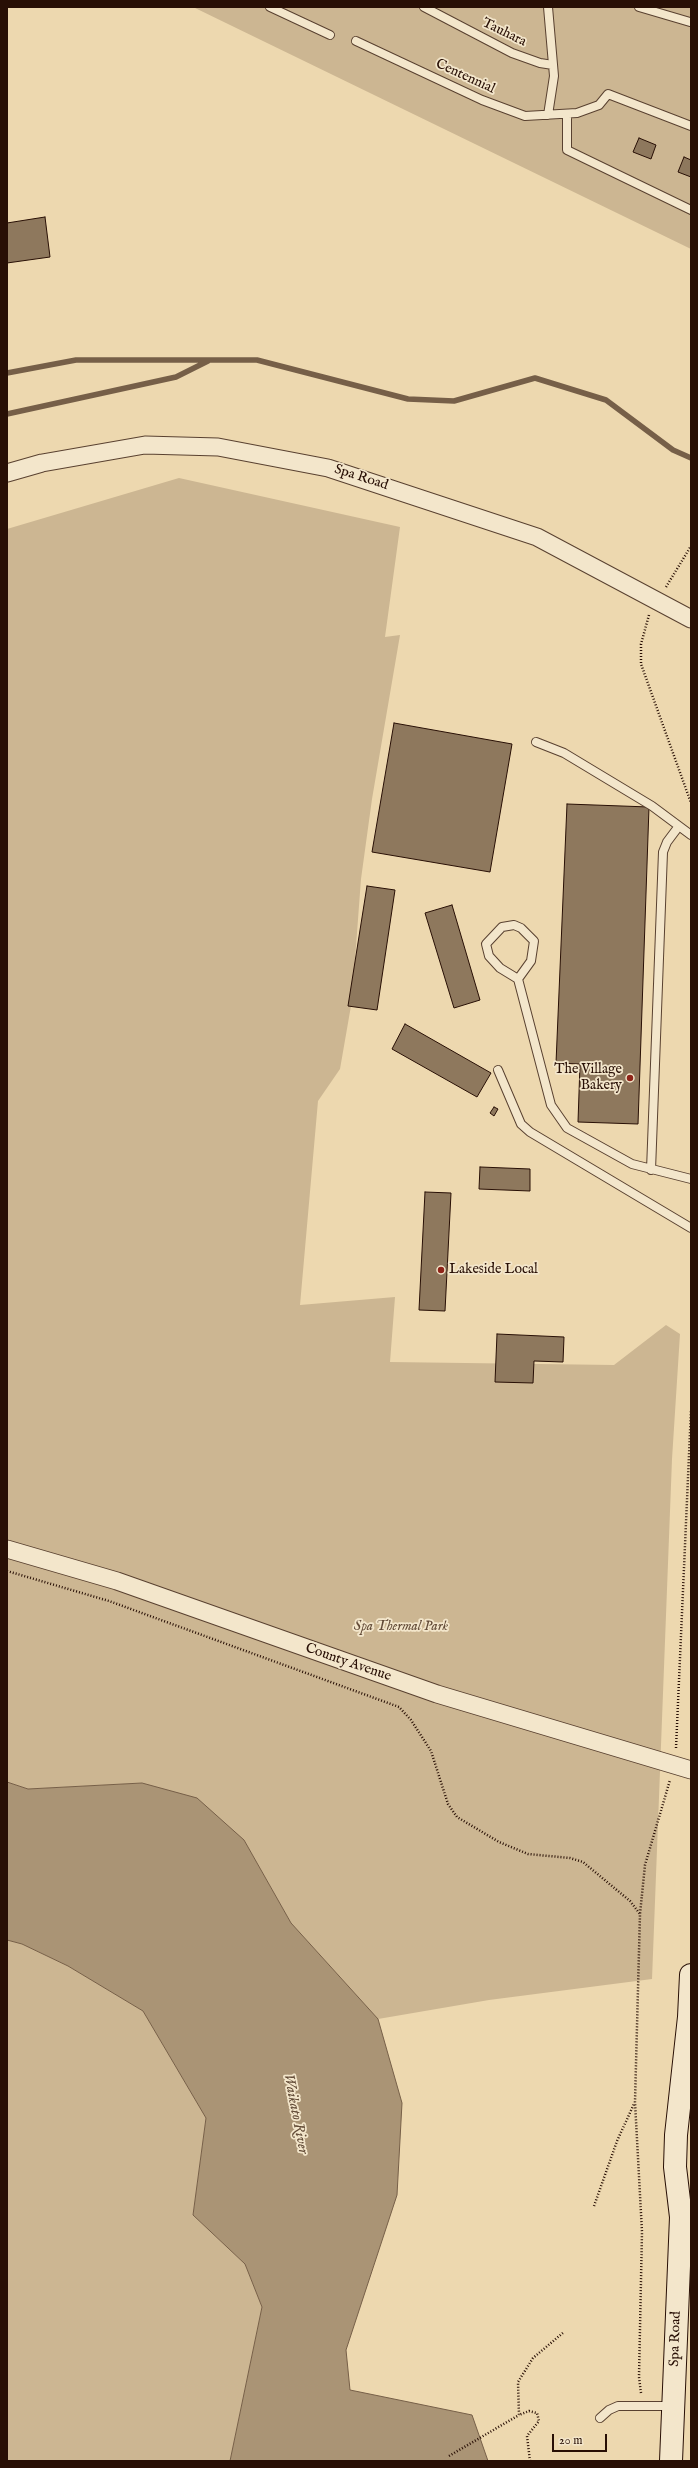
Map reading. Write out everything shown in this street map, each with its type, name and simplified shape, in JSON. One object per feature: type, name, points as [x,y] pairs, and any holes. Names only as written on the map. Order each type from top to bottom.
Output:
[{"type":"main road","name":"Spa Road","points":[[671,2461],[681,2217],[675,2167],[676,2135],[683,2080],[691,1975]]},
{"type":"main road","name":"Spa Road","points":[[683,2080],[691,2107]]},
{"type":"main road","name":"Spa Road","points":[[681,2217],[691,2193]]},
{"type":"street","name":"Spa Road","points":[[7,473],[42,463],[144,445],[218,447],[328,468],[537,537],[691,619]]},
{"type":"street","name":"County Avenue","points":[[7,1549],[117,1581],[437,1694],[691,1770]]},
{"type":"lane","points":[[270,7],[330,35]]},
{"type":"lane","name":"Tauhara","points":[[424,7],[512,53],[540,63],[553,65]]},
{"type":"lane","points":[[548,7],[553,65],[553,87],[548,115]]},
{"type":"lane","points":[[639,7],[656,9],[690,22]]},
{"type":"lane","name":"Centennial","points":[[356,41],[504,110],[525,116],[567,114],[589,110],[599,105],[608,94],[691,126]]},
{"type":"lane","points":[[567,114],[566,150],[691,210]]},
{"type":"lane","points":[[536,742],[564,753],[652,806],[691,835]]},
{"type":"lane","points":[[651,1170],[663,852],[667,842],[678,826]]},
{"type":"lane","points":[[518,979],[531,961],[534,940],[521,928],[514,926],[502,927],[486,944],[488,956],[500,968],[518,979],[551,1105],[567,1128],[632,1164],[691,1179]]},
{"type":"lane","points":[[498,1070],[521,1124],[530,1132],[691,1228]]},
{"type":"lane","points":[[600,2418],[609,2410],[618,2406],[673,2406]]},
{"type":"path","points":[[662,593],[691,546]]},
{"type":"path","points":[[650,613],[641,644],[641,664],[691,803]]},
{"type":"path","points":[[677,1744],[691,1410]]},
{"type":"path","points":[[7,1571],[109,1601],[399,1707],[412,1720],[431,1751],[448,1804],[457,1817],[500,1842],[528,1854],[570,1858],[583,1862],[630,1901],[640,1914]]},
{"type":"path","points":[[640,2392],[642,2232],[635,2102],[640,1914],[645,1865],[671,1777]]},
{"type":"path","points":[[594,2206],[617,2141],[635,2102]]},
{"type":"path","points":[[519,2415],[518,2382],[533,2358],[564,2332]]},
{"type":"path","points":[[448,2456],[519,2415],[530,2411],[537,2413],[539,2421],[527,2436],[530,2461]]},
{"type":"green space","points":[[193,7],[691,7],[691,249]]},
{"type":"green space","name":"Spa Thermal Park","points":[[179,478],[400,527],[385,637],[400,635],[372,799],[361,879],[352,1000],[340,1069],[318,1101],[300,1305],[395,1297],[390,1362],[614,1365],[666,1325],[680,1334],[672,1459],[652,1979],[489,2000],[378,2019],[291,1923],[244,1840],[142,1783],[28,1789],[7,1782],[7,529]]},
{"type":"green space","points":[[7,1940],[22,1944],[68,1966],[143,2011],[206,2118],[193,2215],[245,2264],[262,2307],[230,2461],[7,2461]]},
{"type":"water","name":"Waikato River","points":[[7,1782],[28,1789],[142,1783],[197,1798],[244,1840],[291,1923],[378,2019],[402,2103],[397,2195],[346,2350],[350,2390],[472,2415],[488,2461],[230,2461],[262,2307],[245,2264],[193,2215],[206,2118],[143,2011],[68,1966],[22,1944],[7,1940]]},
{"type":"building","points":[[639,138],[656,145],[651,159],[633,152]]},
{"type":"building","points":[[684,157],[691,160],[691,177],[678,172]]},
{"type":"building","points":[[45,217],[50,257],[7,263],[7,223]]},
{"type":"building","points":[[394,723],[512,744],[490,872],[372,852]]},
{"type":"building","points":[[567,804],[649,807],[638,1124],[578,1122],[580,1064],[556,1063]]},
{"type":"building","points":[[367,886],[395,890],[377,1010],[348,1006]]},
{"type":"building","points":[[452,905],[480,1000],[454,1008],[425,913]]},
{"type":"building","points":[[405,1024],[491,1073],[477,1097],[392,1049]]},
{"type":"building","points":[[494,1107],[498,1109],[494,1116],[490,1113]]},
{"type":"building","points":[[480,1167],[530,1169],[530,1191],[479,1189]]},
{"type":"building","points":[[425,1192],[451,1193],[445,1311],[419,1310]]},
{"type":"building","points":[[497,1334],[564,1337],[563,1362],[534,1361],[533,1383],[495,1382]]},
{"type":"waterway","points":[[7,373],[76,360],[257,360],[408,399],[454,401],[535,378],[606,400],[673,450],[691,458]]},
{"type":"waterway","points":[[7,414],[176,377],[208,361]]},
{"type":"place","name":"The Village Bakery","points":[[630,1078]]},
{"type":"place","name":"Lakeside Local","points":[[441,1270]]}]
